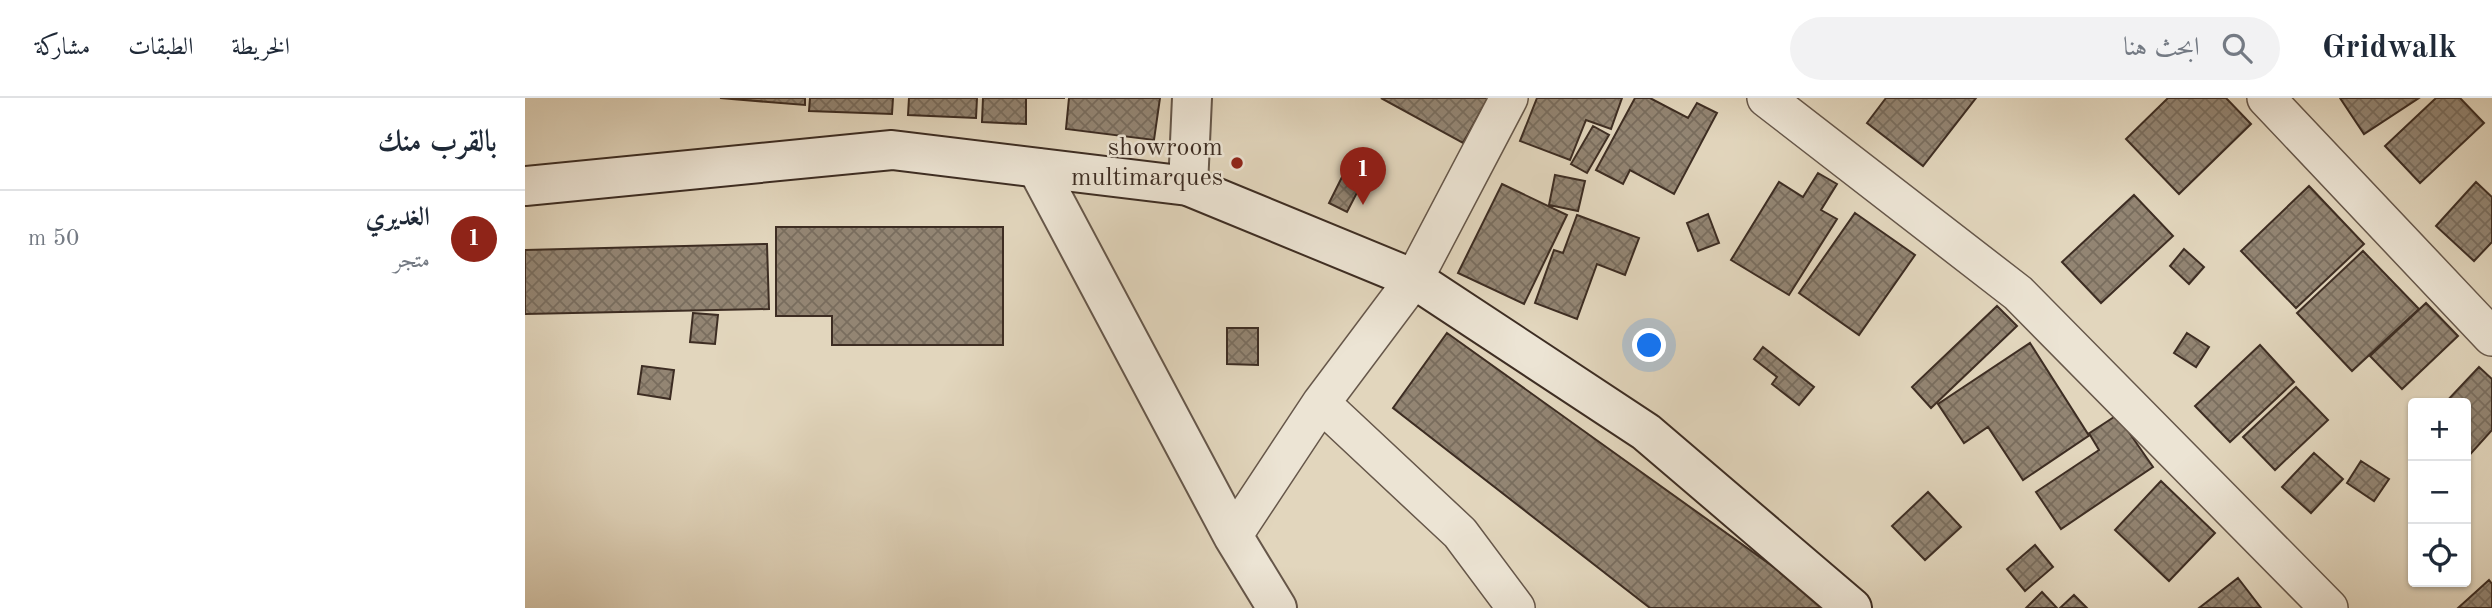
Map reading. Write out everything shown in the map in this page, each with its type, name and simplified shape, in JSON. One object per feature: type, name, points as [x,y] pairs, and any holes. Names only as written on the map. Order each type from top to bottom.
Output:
[{"type":"main road","points":[[1188,186],[1192,98]]},
{"type":"main road","points":[[525,186],[893,150],[1188,186],[1414,279],[1646,432],[1852,608]]},
{"type":"main road","points":[[1037,168],[1233,536],[1277,608]]},
{"type":"street","points":[[1233,536],[1321,403],[1414,279],[1510,98]]},
{"type":"street","points":[[1766,98],[2018,293],[2329,608]]},
{"type":"street","points":[[2266,98],[2491,333]]},
{"type":"street","points":[[1321,403],[1459,533],[1516,608]]},
{"type":"building","points":[[720,98],[805,98],[805,105]]},
{"type":"building","points":[[810,98],[893,98],[892,114],[809,111]]},
{"type":"building","points":[[909,98],[977,98],[976,118],[908,115]]},
{"type":"building","points":[[983,98],[1026,98],[1026,124],[982,122]]},
{"type":"building","points":[[1069,98],[1160,98],[1154,140],[1066,129]]},
{"type":"building","points":[[1381,98],[1488,98],[1463,143]]},
{"type":"building","points":[[1537,98],[1622,98],[1611,129],[1586,120],[1570,160],[1520,141]]},
{"type":"building","points":[[1635,98],[1650,98],[1688,118],[1697,103],[1717,113],[1674,194],[1630,170],[1623,184],[1596,170]]},
{"type":"building","points":[[1886,98],[1976,98],[1923,166],[1867,123]]},
{"type":"building","points":[[2168,98],[2226,98],[2251,124],[2179,194],[2126,139]]},
{"type":"building","points":[[2340,98],[2419,98],[2364,134]]},
{"type":"building","points":[[2436,98],[2460,98],[2484,123],[2420,183],[2385,146]]},
{"type":"building","points":[[1593,126],[1609,135],[1587,173],[1571,164]]},
{"type":"building","points":[[1344,173],[1363,181],[1347,212],[1329,203]]},
{"type":"building","points":[[1818,173],[1837,184],[1821,210],[1837,219],[1789,295],[1731,260],[1779,182],[1803,197]]},
{"type":"building","points":[[1555,175],[1585,181],[1578,211],[1549,205]]},
{"type":"building","points":[[2476,182],[2492,197],[2492,242],[2474,261],[2436,226]]},
{"type":"building","points":[[1502,184],[1567,215],[1524,304],[1458,273]]},
{"type":"building","points":[[2309,186],[2364,244],[2296,308],[2241,251]]},
{"type":"building","points":[[2134,195],[2173,236],[2101,303],[2062,262]]},
{"type":"building","points":[[1855,213],[1915,255],[1859,335],[1799,293]]},
{"type":"building","points":[[1708,214],[1719,243],[1698,251],[1687,223]]},
{"type":"building","points":[[1577,215],[1639,238],[1625,275],[1597,264],[1577,319],[1535,303],[1554,250],[1563,253]]},
{"type":"building","points":[[776,227],[1003,227],[1003,345],[832,345],[832,316],[776,316]]},
{"type":"building","points":[[767,244],[769,309],[525,314],[525,250]]},
{"type":"building","points":[[2184,249],[2204,267],[2189,284],[2170,266]]},
{"type":"building","points":[[2363,251],[2419,309],[2352,371],[2297,313]]},
{"type":"building","points":[[2426,303],[2458,336],[2402,389],[2370,356]]},
{"type":"building","points":[[1997,306],[2017,326],[1931,408],[1912,387]]},
{"type":"building","points":[[693,313],[718,315],[715,344],[690,342]]},
{"type":"building","points":[[1227,328],[1258,328],[1258,365],[1227,364]]},
{"type":"building","points":[[1447,333],[1831,608],[1650,608],[1393,408]]},
{"type":"building","points":[[2187,333],[2209,347],[2196,367],[2174,353]]},
{"type":"building","points":[[2030,343],[2088,434],[2117,415],[2153,467],[2061,529],[2036,492],[2099,450],[2090,435],[2023,480],[1988,427],[1964,443],[1938,404]]},
{"type":"building","points":[[2260,345],[2294,382],[2230,442],[2195,406]]},
{"type":"building","points":[[1763,347],[1814,387],[1799,405],[1772,384],[1777,377],[1754,359]]},
{"type":"building","points":[[642,366],[674,370],[670,399],[638,394]]},
{"type":"building","points":[[2479,367],[2492,379],[2492,430],[2471,453],[2471,398],[2450,398]]},
{"type":"building","points":[[2296,387],[2328,420],[2275,470],[2243,437]]},
{"type":"building","points":[[2314,453],[2343,479],[2311,513],[2282,487]]},
{"type":"building","points":[[2361,461],[2389,479],[2374,501],[2347,483]]},
{"type":"building","points":[[2161,481],[2215,533],[2169,581],[2115,530]]},
{"type":"building","points":[[1928,492],[1961,527],[1925,560],[1892,526]]},
{"type":"building","points":[[2035,545],[2053,567],[2025,591],[2007,569]]},
{"type":"building","points":[[2238,578],[2261,608],[2199,608]]},
{"type":"building","points":[[2489,580],[2492,584],[2492,608],[2458,608]]},
{"type":"building","points":[[2042,592],[2057,608],[2026,608]]},
{"type":"building","points":[[2074,595],[2087,608],[2060,608]]},
{"type":"place","name":"showroom multimarques","points":[[1237,163]]},
{"type":"place","name":"الغديري","points":[[1363,205]]}]
